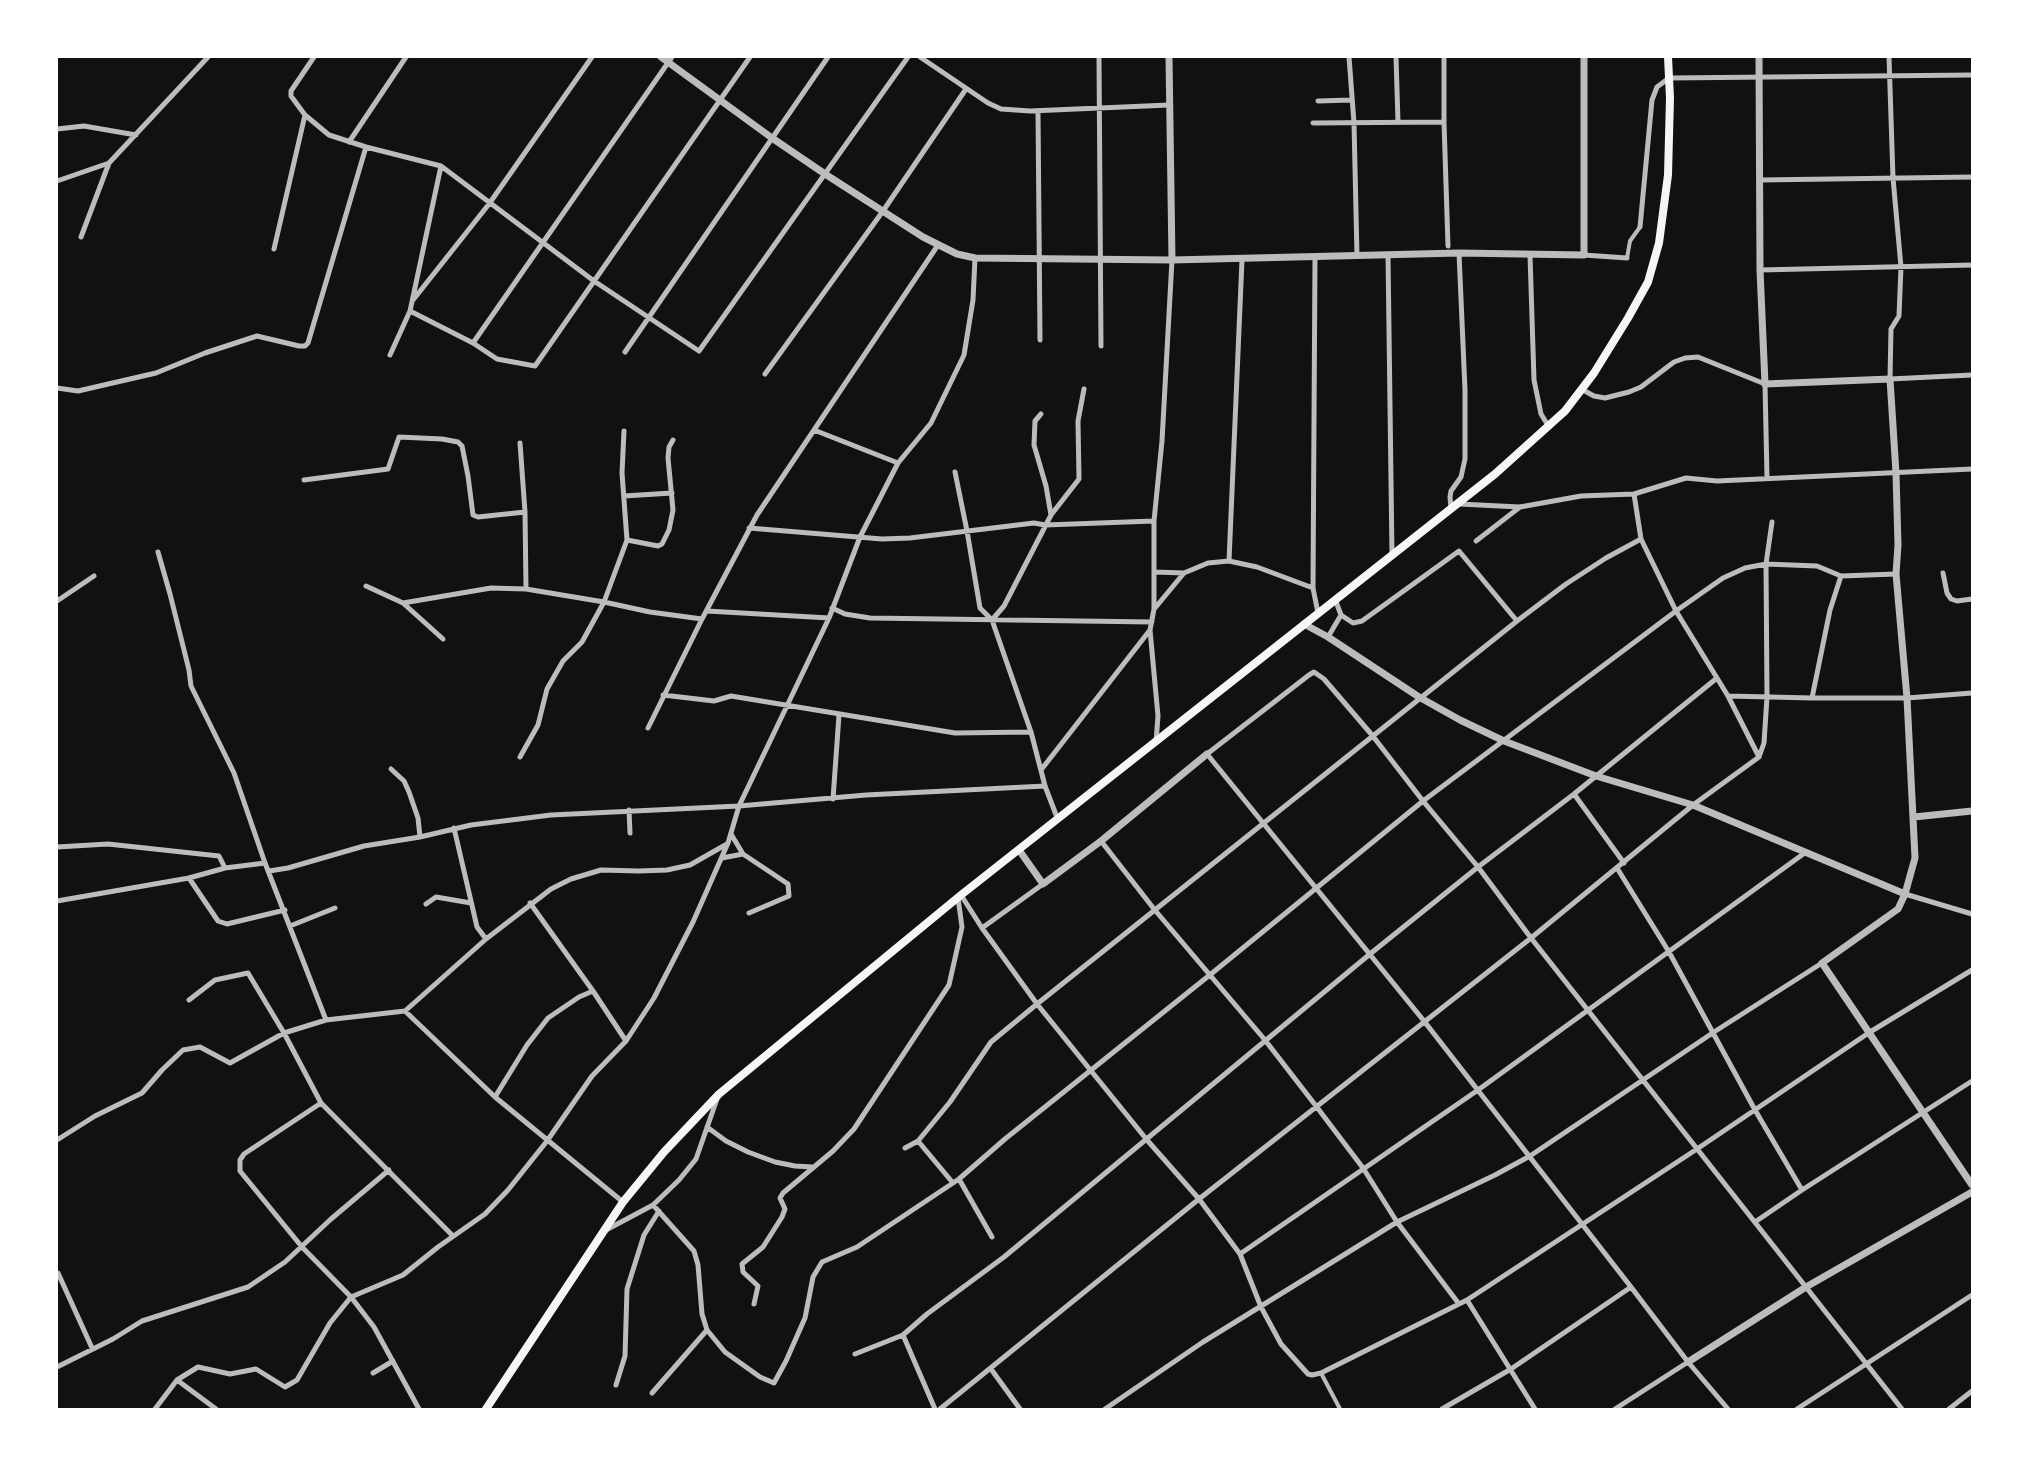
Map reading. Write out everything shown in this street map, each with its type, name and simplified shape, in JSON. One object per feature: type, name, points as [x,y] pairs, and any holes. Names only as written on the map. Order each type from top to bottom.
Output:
[{"type":"main road","points":[[486,1409],[623,1202],[664,1152],[719,1094],[959,897],[1454,506],[1549,427],[1583,390],[1648,282],[1659,243],[1668,175],[1669,59]]},
{"type":"street","points":[[81,237],[109,163],[208,57]]},
{"type":"street","points":[[315,57],[291,91],[291,96],[305,115],[329,135],[441,166],[594,280],[699,351],[908,57]]},
{"type":"street","points":[[349,142],[406,57]]},
{"type":"street","points":[[413,300],[489,204],[592,57]]},
{"type":"street","points":[[661,57],[670,60],[719,100],[772,138],[883,212],[938,245],[957,254],[975,258],[1242,260],[1459,253],[1627,258],[1630,242],[1640,227],[1652,100],[1657,87],[1669,78],[1972,75]]},
{"type":"street","points":[[411,311],[497,360],[535,366],[750,57]]},
{"type":"street","points":[[625,352],[828,57]]},
{"type":"street","points":[[920,57],[966,90],[1000,109],[1038,111],[1169,105]]},
{"type":"street","points":[[1099,57],[1101,346]]},
{"type":"street","points":[[1156,742],[1158,716],[1150,630],[1154,609],[1154,521],[1162,441],[1172,260],[1169,57]]},
{"type":"street","points":[[1348,57],[1354,123],[1357,256]]},
{"type":"street","points":[[1396,57],[1398,122]]},
{"type":"street","points":[[1444,57],[1448,246]]},
{"type":"street","points":[[1584,57],[1584,255]]},
{"type":"street","points":[[1759,57],[1760,270],[1767,478]]},
{"type":"street","points":[[1105,1409],[1203,1342],[1397,1222],[1530,1156],[1714,1032],[1822,963],[1898,909],[1905,894],[1915,858],[1907,698],[1896,574],[1898,545],[1896,473],[1890,379],[1891,329],[1899,316],[1900,267],[1893,178],[1889,57]]},
{"type":"street","points":[[472,344],[670,60]]},
{"type":"street","points":[[765,374],[883,212],[966,90]]},
{"type":"street","points":[[1318,101],[1351,100]]},
{"type":"street","points":[[1038,111],[1040,340]]},
{"type":"street","points":[[274,249],[305,115]]},
{"type":"street","points":[[1313,123],[1444,122]]},
{"type":"street","points":[[57,129],[84,126],[136,135]]},
{"type":"street","points":[[57,388],[78,391],[156,373],[205,353],[257,336],[305,346],[366,147]]},
{"type":"street","points":[[57,181],[109,163]]},
{"type":"street","points":[[390,355],[411,311],[441,166]]},
{"type":"street","points":[[1760,180],[1972,177]]},
{"type":"street","points":[[648,728],[749,528],[938,245]]},
{"type":"street","points":[[1459,253],[1465,390],[1465,459],[1461,477],[1451,491],[1450,497],[1454,506],[1520,507],[1581,496],[1634,494],[1686,478],[1717,481],[1972,469]]},
{"type":"street","points":[[1388,255],[1392,555]]},
{"type":"street","points":[[1530,255],[1534,380],[1541,414],[1549,427]]},
{"type":"street","points":[[154,1409],[177,1380],[198,1367],[230,1374],[256,1369],[285,1387],[297,1380],[330,1323],[351,1297],[403,1275],[485,1214],[523,1173],[592,1076],[626,1041],[654,998],[693,922],[722,858],[740,806],[829,618],[860,537],[898,463],[931,423],[964,355],[973,300],[975,258]]},
{"type":"street","points":[[1315,258],[1313,588],[1318,613]]},
{"type":"street","points":[[1229,561],[1242,260]]},
{"type":"street","points":[[1760,270],[1972,265]]},
{"type":"street","points":[[1583,390],[1594,396],[1605,398],[1629,392],[1641,387],[1674,362],[1698,357],[1765,384],[1972,375]]},
{"type":"street","points":[[992,620],[1004,606],[1051,515],[1079,479],[1078,421],[1084,389]]},
{"type":"street","points":[[1041,414],[1035,421],[1034,445],[1046,486],[1051,515]]},
{"type":"street","points":[[814,430],[898,463]]},
{"type":"street","points":[[520,757],[538,725],[547,689],[563,661],[582,642],[604,602],[627,540],[622,473],[624,431]]},
{"type":"street","points":[[304,480],[386,470],[399,437],[442,439],[458,442],[462,446],[473,515],[477,517],[525,512]]},
{"type":"street","points":[[627,540],[658,546],[662,544],[669,530],[674,510],[668,458],[669,447],[673,440]]},
{"type":"street","points":[[520,443],[525,512],[526,589]]},
{"type":"street","points":[[955,472],[980,608],[992,620],[1058,819]]},
{"type":"street","points":[[624,496],[672,493]]},
{"type":"street","points":[[1634,494],[1641,539],[1676,611],[1728,696],[1759,756]]},
{"type":"street","points":[[1476,541],[1520,507]]},
{"type":"street","points":[[749,528],[882,539],[1034,524],[1154,521]]},
{"type":"street","points":[[903,1335],[937,1409],[991,1369],[1198,1199],[1532,938],[1693,805],[1759,756],[1764,743],[1767,697],[1766,564],[1772,522]]},
{"type":"street","points":[[905,1148],[918,1141],[950,1102],[992,1042],[1037,1004],[1517,621],[1576,577],[1641,539]]},
{"type":"street","points":[[1335,599],[1341,615],[1353,623],[1362,621],[1459,551],[1517,621]]},
{"type":"street","points":[[158,552],[189,670],[191,686],[234,773],[265,863],[326,1020]]},
{"type":"street","points":[[1154,572],[1184,573],[1208,563],[1229,561],[1257,567],[1313,588]]},
{"type":"street","points":[[653,1205],[694,1251],[698,1265],[702,1314],[707,1330],[725,1352],[751,1372],[774,1383],[805,1318],[813,1277],[822,1262],[857,1247],[959,1179],[1005,1138],[1423,801],[1676,611],[1723,578],[1745,568],[1766,564],[1817,566],[1842,576],[1896,574]]},
{"type":"street","points":[[1154,609],[1184,573]]},
{"type":"street","points":[[1943,573],[1947,593],[1951,598],[1957,601],[1972,599]]},
{"type":"street","points":[[57,601],[94,576]]},
{"type":"street","points":[[1812,698],[1830,610],[1842,576]]},
{"type":"street","points":[[366,586],[403,603],[443,639]]},
{"type":"street","points":[[403,603],[491,588],[526,589],[650,612],[702,619]]},
{"type":"street","points":[[832,608],[845,614],[870,618],[1152,622]]},
{"type":"street","points":[[707,611],[829,618]]},
{"type":"street","points":[[1328,637],[1341,615]]},
{"type":"street","points":[[1304,624],[1328,637],[1419,697],[1504,741],[1596,776],[1693,805],[1905,894],[1972,914]]},
{"type":"street","points":[[1041,770],[1150,630]]},
{"type":"street","points":[[982,928],[1101,841],[1207,754],[1314,672],[1324,679],[1372,735],[1478,867],[1902,1409]]},
{"type":"street","points":[[855,1354],[903,1335],[927,1314],[1004,1257],[1370,954],[1717,678]]},
{"type":"street","points":[[1728,696],[1907,698],[1972,693]]},
{"type":"street","points":[[663,695],[714,701],[731,696],[955,733],[1031,732]]},
{"type":"street","points":[[833,799],[839,715]]},
{"type":"street","points":[[1207,754],[1424,1021],[1688,1362],[1728,1409]]},
{"type":"street","points":[[392,769],[404,781],[409,792],[418,818],[420,837]]},
{"type":"street","points":[[269,871],[288,868],[364,846],[420,837],[454,828],[551,815],[740,806],[913,792],[1046,786]]},
{"type":"street","points":[[1574,794],[1624,862]]},
{"type":"street","points":[[629,810],[630,832]]},
{"type":"street","points":[[1914,817],[1972,811]]},
{"type":"street","points":[[454,828],[477,927],[486,939]]},
{"type":"street","points":[[731,834],[743,854],[788,884],[790,890],[789,896],[749,913]]},
{"type":"street","points":[[1101,841],[1154,909],[1265,1040],[1363,1168],[1397,1222],[1459,1304]]},
{"type":"street","points":[[57,1140],[95,1116],[142,1093],[183,1050],[200,1047],[230,1063],[284,1033],[326,1020],[405,1011],[486,939],[551,889],[571,879],[601,870],[667,870],[690,865],[728,843]]},
{"type":"street","points":[[57,848],[108,844],[219,856],[225,868]]},
{"type":"street","points":[[1019,850],[1043,884]]},
{"type":"street","points":[[1240,1254],[1478,1090],[1806,851]]},
{"type":"street","points":[[722,858],[743,854]]},
{"type":"street","points":[[57,901],[189,878],[225,868],[265,863]]},
{"type":"street","points":[[1617,868],[1669,952],[1755,1110],[1802,1190]]},
{"type":"street","points":[[189,878],[218,921],[227,924],[285,910]]},
{"type":"street","points":[[426,904],[436,897],[471,903]]},
{"type":"street","points":[[959,897],[1037,1004],[1198,1199],[1240,1254],[1260,1307],[1281,1344],[1308,1374],[1312,1375],[1321,1373],[1467,1300],[1870,1032],[1972,970]]},
{"type":"street","points":[[754,1304],[758,1286],[743,1272],[742,1264],[763,1247],[782,1217],[785,1209],[780,1198],[783,1193],[833,1151],[854,1129],[949,985],[962,927],[959,897]]},
{"type":"street","points":[[530,903],[626,1041]]},
{"type":"street","points":[[290,926],[335,908]]},
{"type":"street","points":[[1822,963],[1972,1185]]},
{"type":"street","points":[[189,1000],[215,980],[248,973],[284,1033],[321,1103],[453,1236]]},
{"type":"street","points":[[495,1097],[526,1045],[548,1018],[579,997],[593,991]]},
{"type":"street","points":[[405,1011],[495,1097],[623,1202]]},
{"type":"street","points":[[1755,1222],[1972,1081]]},
{"type":"street","points":[[602,1233],[653,1205],[679,1180],[696,1159],[719,1094]]},
{"type":"street","points":[[321,1103],[244,1154],[240,1160],[240,1171],[302,1247],[351,1297],[374,1328],[419,1409]]},
{"type":"street","points":[[707,1127],[726,1141],[748,1152],[775,1162],[813,1167]]},
{"type":"street","points":[[918,1141],[953,1183]]},
{"type":"street","points":[[57,1367],[113,1339],[142,1321],[248,1287],[269,1274],[302,1247],[389,1170]]},
{"type":"street","points":[[959,1179],[992,1237]]},
{"type":"street","points":[[1615,1409],[1806,1287],[1972,1192]]},
{"type":"street","points":[[616,1385],[625,1356],[627,1289],[644,1235],[659,1211]]},
{"type":"street","points":[[58,1273],[92,1348]]},
{"type":"street","points":[[1442,1409],[1511,1369],[1632,1287]]},
{"type":"street","points":[[1797,1409],[1972,1295]]},
{"type":"street","points":[[1467,1300],[1535,1409]]},
{"type":"street","points":[[651,1393],[707,1330]]},
{"type":"street","points":[[373,1373],[393,1361]]},
{"type":"street","points":[[991,1369],[1020,1409]]},
{"type":"street","points":[[1321,1373],[1340,1409]]},
{"type":"street","points":[[177,1380],[216,1409]]},
{"type":"street","points":[[1949,1409],[1972,1391]]}]
